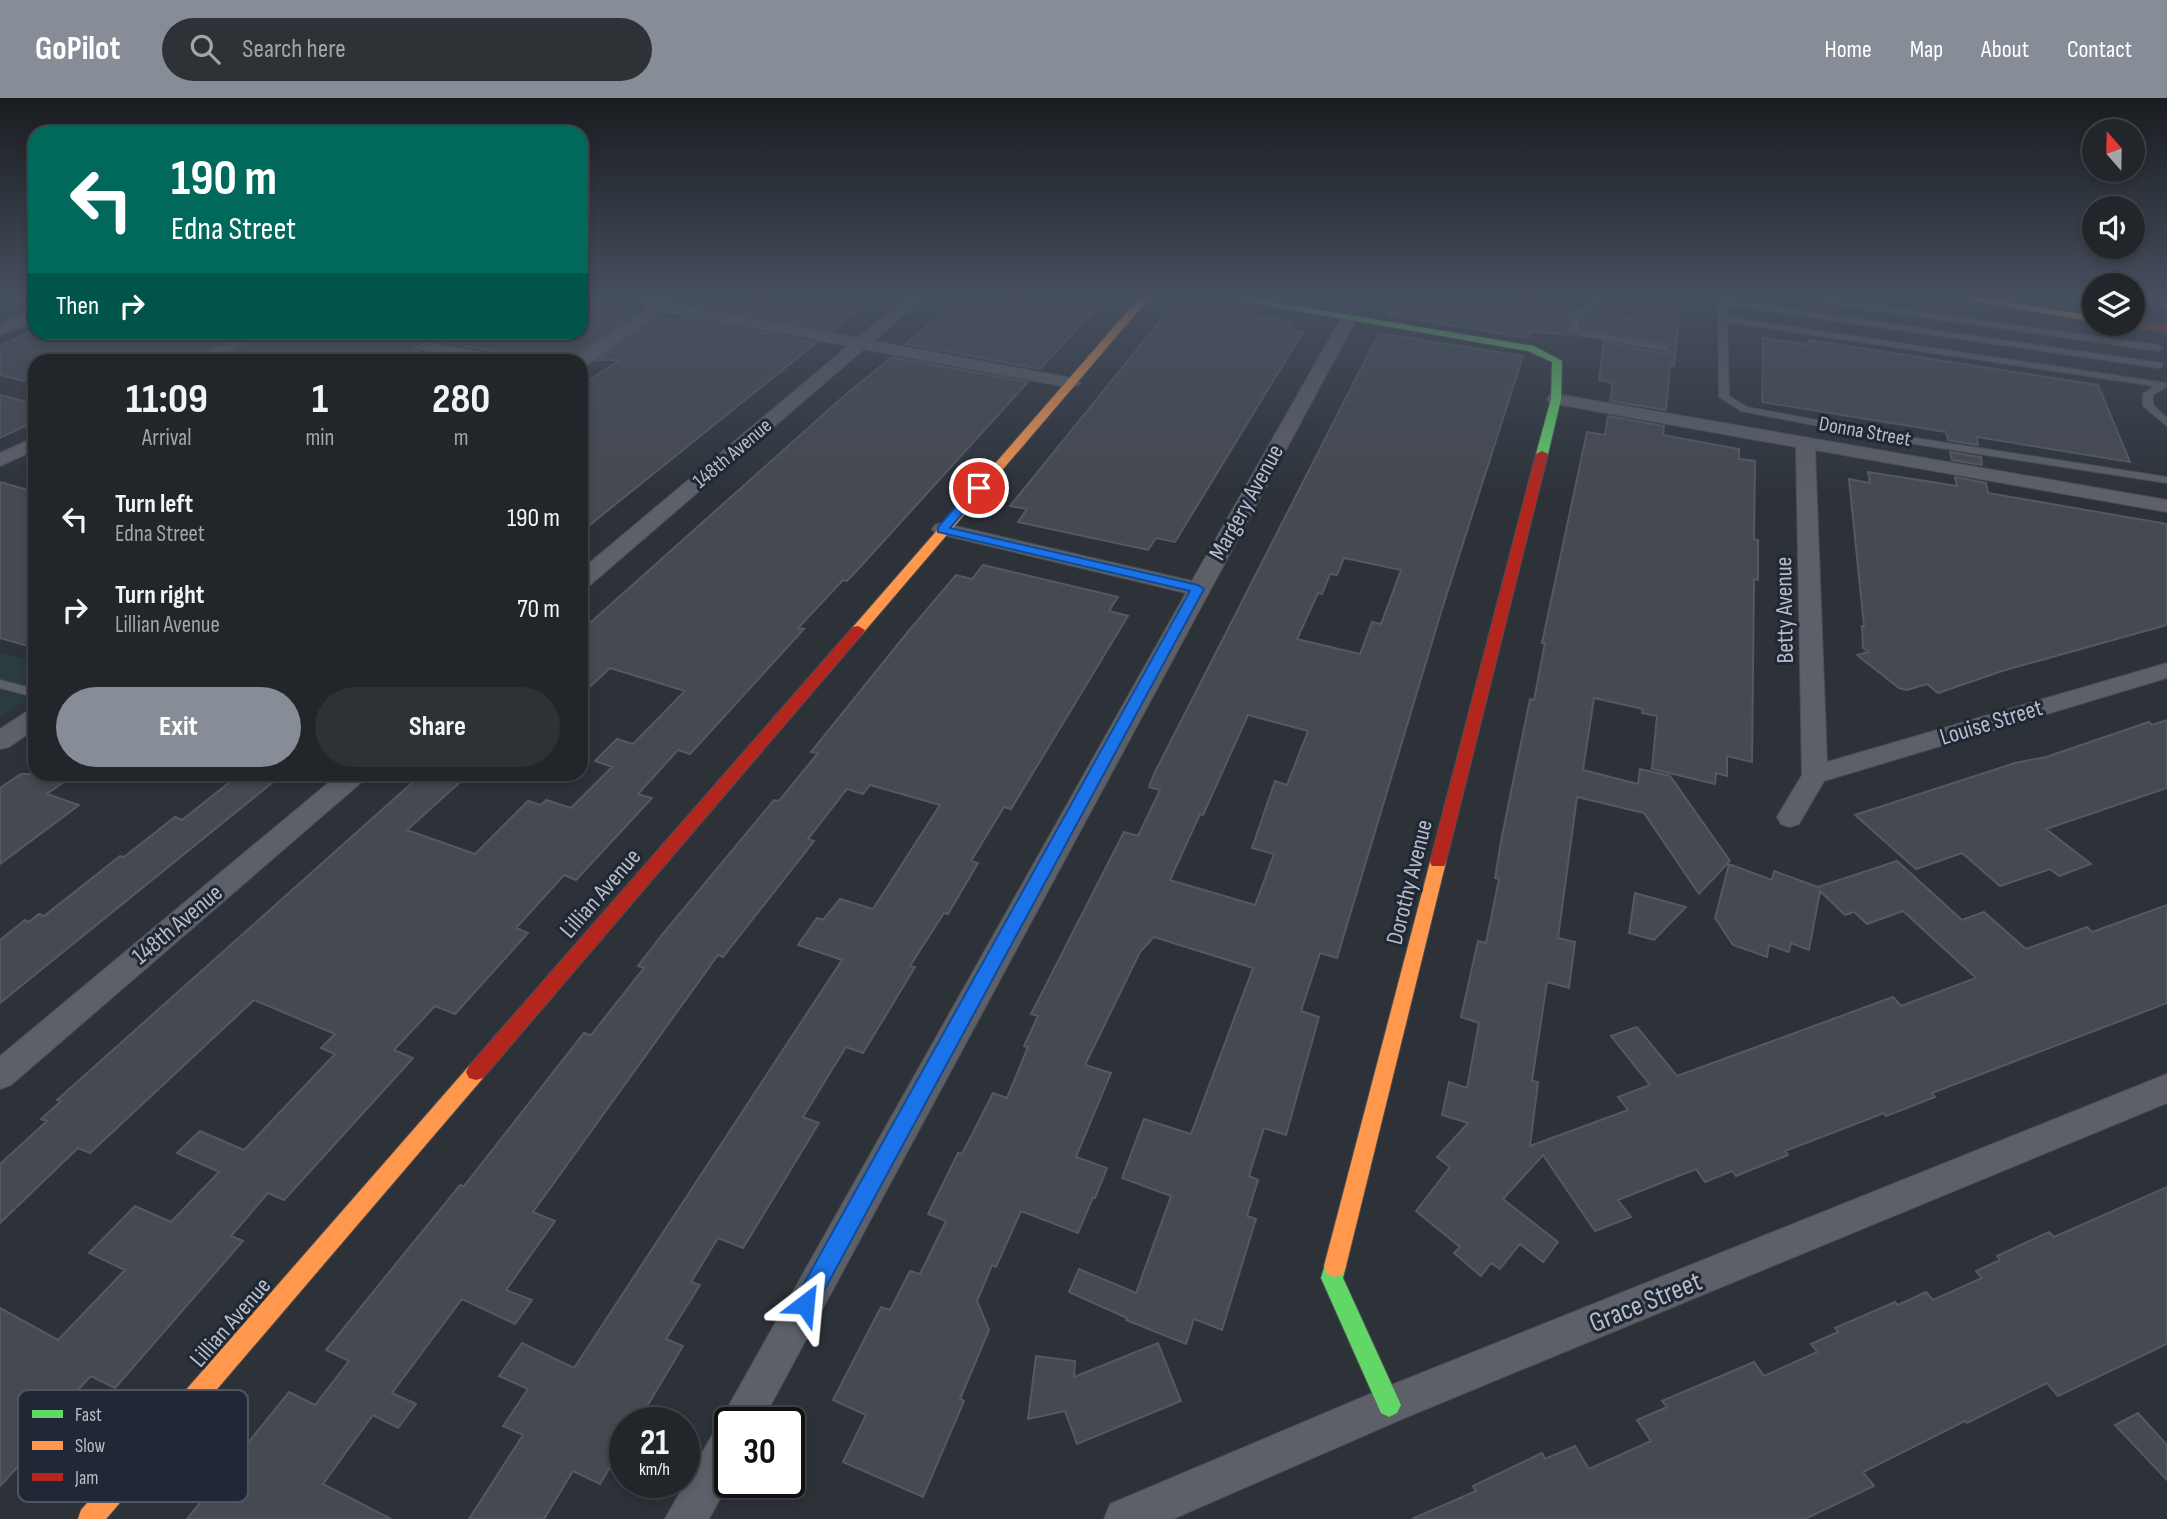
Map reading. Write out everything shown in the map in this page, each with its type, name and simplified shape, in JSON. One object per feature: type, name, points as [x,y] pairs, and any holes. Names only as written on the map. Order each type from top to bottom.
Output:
[{"type":"street","name":"148th Avenue","points":[[588,575],[838,363]]},
{"type":"street","points":[[962,363],[1072,383]]},
{"type":"street","name":"Lillian Avenue","points":[[201,1390],[1089,363]]},
{"type":"street","name":"Margery Avenue","points":[[748,1407],[1324,363]]},
{"type":"street","name":"Dorothy Avenue","points":[[1389,1405],[1332,1279],[1556,399],[1558,363]]},
{"type":"street","name":"Donna Street","points":[[1556,399],[2167,506]]},
{"type":"street","name":"Betty Avenue","points":[[1805,444],[1815,775]]},
{"type":"street","points":[[6,457],[28,446]]},
{"type":"street","points":[[6,457],[28,459]]},
{"type":"street","points":[[942,530],[1198,589]]},
{"type":"street","name":"Louise Street","points":[[1815,775],[2167,670]]},
{"type":"street","points":[[0,741],[28,723]]},
{"type":"street","points":[[1790,817],[1815,775]]},
{"type":"street","name":"148th Avenue","points":[[0,1074],[347,781]]},
{"type":"street","name":"Grace Street","points":[[1125,1519],[1389,1405],[2167,1088]]},
{"type":"street","points":[[686,1519],[714,1469]]},
{"type":"street","name":"Lillian Avenue","points":[[90,1519],[105,1502]]},
{"type":"lane","points":[[1724,363],[1724,397],[1744,409],[1902,439],[2167,480]]},
{"type":"lane","points":[[2019,363],[2165,387]]},
{"type":"lane","points":[[2122,363],[2162,370],[2165,387]]},
{"type":"lane","points":[[2165,387],[2148,394],[2148,406],[2167,423]]},
{"type":"lane","points":[[0,684],[28,691]]},
{"type":"shaded area","points":[[0,652],[28,661],[28,699],[0,717]]},
{"type":"building","points":[[0,363],[28,363],[28,379],[24,381],[0,375]]},
{"type":"building","points":[[614,363],[791,363],[588,526],[588,381]]},
{"type":"building","points":[[884,363],[926,363],[1028,382],[847,581],[843,580],[798,628],[804,629],[690,754],[678,750],[638,794],[652,798],[576,880],[564,875],[516,928],[528,933],[455,1014],[435,1006],[394,1050],[413,1058],[284,1200],[268,1193],[231,1236],[243,1241],[115,1388],[91,1376],[78,1390],[18,1390],[18,1466],[0,1486],[0,1308],[58,1340],[125,1270],[89,1253],[135,1206],[171,1222],[219,1172],[177,1153],[200,1131],[244,1150],[335,1054],[321,1048],[335,1034],[254,1000],[90,1153],[78,1148],[0,1223],[0,1164],[47,1121],[41,1119],[61,1101],[57,1100],[414,781],[461,781],[407,830],[475,854],[528,801],[541,805],[546,800],[571,808],[612,767],[595,761],[617,739],[633,744],[685,691],[610,668],[588,688],[588,625],[844,396]]},
{"type":"building","points":[[1010,363],[1045,363],[1040,369]]},
{"type":"building","points":[[1126,363],[1284,363],[1175,542],[1156,538],[1148,550],[1018,522],[1027,509],[1010,506]]},
{"type":"building","points":[[1364,363],[1521,363],[1442,609],[1337,958],[1320,953],[1301,1011],[1319,1017],[1286,1135],[1264,1128],[1249,1176],[1258,1180],[1247,1216],[1256,1219],[1222,1330],[1194,1319],[1186,1344],[1126,1320],[1127,1318],[1069,1292],[1079,1269],[1136,1293],[1171,1196],[1122,1178],[1144,1119],[1191,1134],[1253,968],[1154,937],[1140,952],[1085,1065],[1111,1073],[1076,1157],[1107,1168],[1095,1198],[1093,1197],[1078,1233],[1021,1211],[996,1267],[992,1265],[977,1301],[989,1330],[960,1399],[964,1401],[923,1497],[843,1462],[866,1415],[833,1400],[881,1307],[890,1310],[910,1271],[920,1274],[946,1221],[928,1214],[958,1153],[962,1154],[993,1093],[1007,1098],[1028,1047],[1024,1046],[1038,1016],[1031,1014],[1124,832],[1138,836],[1160,790],[1149,787]],"holes":[[[1344,558],[1401,570],[1381,624],[1372,622],[1360,654],[1297,639],[1318,593],[1322,594],[1330,574],[1337,575]],[[1248,715],[1308,731],[1287,785],[1275,781],[1252,848],[1274,854],[1255,905],[1170,880]]]},
{"type":"building","points":[[1601,363],[1674,363],[1674,366],[1670,365],[1666,410],[1610,401],[1613,383],[1599,380]]},
{"type":"building","points":[[1763,363],[1959,363],[2098,385],[2130,462],[1977,437],[1978,445],[1948,440],[1946,432],[1762,402]]},
{"type":"building","points":[[0,395],[28,402],[28,424],[0,438]]},
{"type":"building","points":[[1608,416],[1664,426],[1663,435],[1739,449],[1739,459],[1755,461],[1754,539],[1758,540],[1758,580],[1754,579],[1752,762],[1727,756],[1727,776],[1716,773],[1715,784],[1652,769],[1657,716],[1642,713],[1643,709],[1594,698],[1583,770],[1638,784],[1640,769],[1670,776],[1730,861],[1699,894],[1644,813],[1577,797],[1558,938],[1575,942],[1569,988],[1547,982],[1532,1081],[1538,1082],[1530,1146],[1628,1110],[1618,1097],[1650,1085],[1611,1036],[1637,1027],[1677,1076],[1893,997],[1901,1006],[1976,978],[1903,911],[1867,924],[1854,912],[1845,915],[1820,891],[1809,950],[1791,943],[1789,952],[1769,945],[1767,957],[1733,945],[1715,918],[1729,864],[1772,880],[1774,871],[1818,887],[1897,861],[1962,920],[1984,912],[2026,949],[2087,927],[2092,932],[2167,905],[2167,1003],[1932,1093],[1935,1097],[1886,1116],[1884,1113],[1785,1151],[1788,1155],[1736,1176],[1732,1171],[1705,1182],[1696,1169],[1618,1200],[1631,1217],[1595,1231],[1543,1155],[1503,1199],[1558,1242],[1543,1262],[1520,1244],[1500,1269],[1491,1263],[1481,1276],[1454,1253],[1460,1247],[1416,1211],[1450,1167],[1437,1157],[1468,1123],[1442,1115],[1449,1082],[1467,1088],[1479,1023],[1461,1017],[1478,941],[1486,943],[1499,879],[1495,878],[1502,836],[1530,699],[1534,700],[1545,643],[1542,643],[1587,432],[1605,435]]},
{"type":"building","points":[[1950,452],[1981,457],[1982,465],[1952,460]]},
{"type":"building","points":[[1868,472],[1957,486],[1955,477],[1986,483],[1988,493],[2167,524],[2167,625],[2002,671],[1938,693],[1927,684],[1907,690],[1899,688],[1857,655],[1868,652],[1863,648],[1864,626],[1849,479],[1870,483]]},
{"type":"building","points":[[0,482],[28,490],[28,646],[0,638]]},
{"type":"building","points":[[983,565],[1118,597],[1109,611],[1128,616],[1011,809],[1004,807],[971,861],[978,863],[948,914],[944,913],[910,966],[915,967],[863,1053],[846,1047],[803,1117],[819,1123],[743,1248],[718,1238],[691,1282],[700,1285],[666,1339],[683,1346],[647,1407],[609,1407],[609,1469],[600,1484],[573,1471],[544,1519],[469,1519],[523,1435],[503,1426],[528,1389],[499,1376],[522,1343],[574,1368],[842,960],[798,945],[817,918],[823,920],[840,899],[873,909],[940,805],[870,785],[863,794],[847,789],[808,839],[814,841],[723,957],[718,955],[533,1212],[555,1221],[506,1290],[532,1300],[515,1324],[462,1299],[392,1393],[416,1404],[398,1428],[373,1415],[323,1484],[391,1519],[187,1519],[201,1502],[248,1502],[248,1443],[289,1392],[315,1405],[349,1361],[326,1350],[460,1185],[464,1186],[584,1033],[591,1035],[644,968],[638,966],[661,936],[774,800],[779,801],[818,753],[811,752],[956,575],[972,579]]},
{"type":"building","points":[[2167,720],[2167,788],[2046,829],[2091,864],[2059,876],[2050,869],[2000,886],[1962,853],[1916,869],[1855,815],[2015,763],[2046,757],[2149,722],[2152,725]]},
{"type":"building","points":[[21,774],[28,774],[28,781],[65,781],[47,794],[79,805],[0,864],[0,788]]},
{"type":"building","points":[[231,781],[274,781],[0,1003],[0,940],[25,920],[29,922],[39,914],[44,916],[175,817],[182,820]]},
{"type":"building","points":[[1635,893],[1686,907],[1654,940],[1629,933]]},
{"type":"building","points":[[2167,1187],[2167,1344],[2058,1396],[2047,1383],[1967,1423],[1965,1421],[1863,1472],[1874,1486],[1805,1519],[1412,1519],[1476,1491],[1473,1486],[1542,1453],[1545,1459],[1575,1446],[1589,1469],[1651,1441],[1637,1420],[1667,1407],[1662,1401],[1754,1362],[1764,1376],[1817,1352],[1811,1344],[1838,1332],[1835,1328],[1895,1302],[1898,1305],[1926,1292],[1933,1300],[1982,1278],[1976,1271],[2000,1260],[1997,1256],[2049,1232],[2054,1237]]},
{"type":"building","points":[[1158,1343],[1181,1401],[1077,1444],[1065,1411],[1028,1419],[1036,1356],[1075,1361],[1074,1377]]},
{"type":"building","points":[[2138,1413],[2167,1445],[2167,1480],[2115,1425]]},
{"type":"traffic: fast","points":[[1542,454],[1556,399],[1557,363]]},
{"type":"traffic: fast","points":[[1335,1266],[1332,1278],[1389,1405]]},
{"type":"traffic: slow","points":[[858,630],[1088,363]]},
{"type":"traffic: slow","points":[[1335,1266],[1438,862]]},
{"type":"traffic: slow","points":[[201,1390],[476,1072]]},
{"type":"traffic: slow","points":[[90,1519],[105,1502]]},
{"type":"traffic: jam","points":[[1438,862],[1542,454]]},
{"type":"traffic: jam","points":[[476,1072],[858,630]]},
{"type":"route","points":[[805,1304],[1198,589],[942,530],[979,488]]}]
